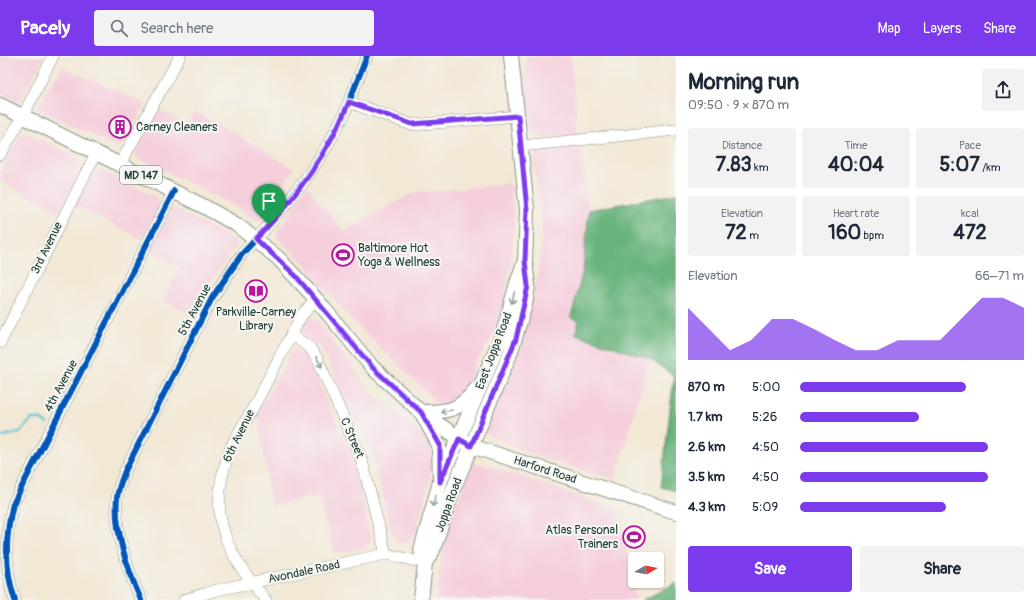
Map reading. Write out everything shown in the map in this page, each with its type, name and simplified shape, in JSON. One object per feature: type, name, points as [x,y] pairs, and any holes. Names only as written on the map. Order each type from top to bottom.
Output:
[{"type":"main road","name":"East Joppa Road","points":[[471,446],[516,339],[528,286],[525,261],[527,224],[521,146],[511,56]]},
{"type":"main road","name":"MD 147","points":[[0,105],[222,216],[256,239],[278,258],[316,299],[373,368],[421,412]]},
{"type":"main road","name":"East Joppa Road","points":[[459,439],[503,333],[525,261]]},
{"type":"main road","points":[[440,482],[440,445],[421,412],[441,412],[457,408],[472,395],[485,378]]},
{"type":"main road","name":"Harford Road","points":[[421,412],[471,446],[676,512]]},
{"type":"main road","name":"Joppa Road","points":[[421,600],[425,562],[421,550],[440,482],[459,439]]},
{"type":"main road","name":"Joppa Road","points":[[425,562],[433,550],[444,513],[471,446]]},
{"type":"street","points":[[0,156],[23,116],[53,56]]},
{"type":"street","points":[[120,164],[180,56]]},
{"type":"street","name":"5th Avenue","points":[[141,600],[127,563],[119,526],[117,496],[121,482],[137,446],[212,298],[242,254],[269,225],[308,176],[336,132],[367,56]]},
{"type":"street","points":[[349,102],[412,124],[518,116]]},
{"type":"street","points":[[521,146],[676,130]]},
{"type":"street","name":"3rd Avenue","points":[[0,344],[96,152]]},
{"type":"street","name":"4th Avenue","points":[[15,600],[9,579],[6,541],[13,504],[174,191]]},
{"type":"street","name":"6th Avenue","points":[[266,600],[251,583],[236,562],[226,540],[220,508],[221,482],[229,451],[308,306],[316,299]]},
{"type":"street","name":"C Street","points":[[292,335],[310,348],[318,360],[356,445],[365,473],[386,554]]},
{"type":"street","name":"Avondale Road","points":[[184,600],[251,583],[386,554],[425,562]]},
{"type":"shaded area","points":[[0,56],[44,56],[19,102],[0,93]]},
{"type":"shaded area","points":[[524,56],[571,56],[578,135],[537,138],[530,125]]},
{"type":"shaded area","points":[[62,67],[146,104],[119,148],[37,109]]},
{"type":"shaded area","points":[[159,110],[188,123],[194,112],[223,126],[294,169],[259,222],[235,206],[136,157],[136,149]]},
{"type":"shaded area","points":[[26,132],[79,158],[81,164],[59,212],[0,181],[0,172],[21,134]]},
{"type":"shaded area","points":[[580,145],[589,210],[583,270],[571,318],[579,320],[576,334],[650,359],[615,480],[538,457],[485,433],[513,369],[525,333],[538,271],[542,230],[533,153],[540,149]]},
{"type":"shaded area","points":[[102,170],[157,197],[159,207],[142,240],[75,205],[95,171]]},
{"type":"shaded area","points":[[511,183],[514,225],[511,261],[503,304],[491,339],[478,360],[462,397],[443,407],[436,403],[430,395],[354,322],[298,257],[275,235],[307,186],[343,231],[415,192],[440,191]]},
{"type":"shaded area","points":[[172,207],[235,240],[236,246],[207,287],[192,315],[163,300],[179,267],[150,250]]},
{"type":"shaded area","points":[[311,317],[319,322],[376,397],[424,435],[432,446],[434,457],[428,488],[415,534],[407,541],[399,543],[393,537],[371,451],[326,357],[317,345],[307,338],[303,332],[306,321]]},
{"type":"shaded area","points":[[292,350],[304,355],[310,362],[355,464],[371,541],[365,548],[335,553],[318,496],[271,506],[258,413]]},
{"type":"shaded area","points":[[473,464],[483,464],[617,509],[628,562],[628,588],[633,588],[636,600],[436,600],[443,546],[453,512]]},
{"type":"green space","points":[[676,194],[676,491],[661,487],[674,376],[650,359],[575,334],[579,321],[571,318],[583,270],[589,210]]},
{"type":"green space","points":[[676,583],[676,600],[643,600]]},
{"type":"waterway","points":[[0,437],[20,432],[32,419],[39,419],[47,424]]},
{"type":"cycle path","points":[[141,600],[131,576],[123,550],[118,523],[117,498],[125,471],[212,298],[242,254],[269,225],[308,176],[343,117],[367,56]]},
{"type":"cycle path","points":[[15,600],[11,588],[7,564],[8,528],[13,504],[174,191]]},
{"type":"cycle path","points":[[339,328],[373,368],[421,412]]},
{"type":"place","name":"Carney Cleaners","points":[[120,127]]},
{"type":"place","name":"Baltimore Hot Yoga & Wellness","points":[[343,255]]},
{"type":"place","name":"Parkville-Carney Library","points":[[256,291]]},
{"type":"place","name":"Atlas Personal Trainers","points":[[634,537]]},
{"type":"route","points":[[349,102],[406,124],[463,122],[518,116],[527,210],[525,261],[528,286],[525,304],[516,339],[471,446],[459,439],[440,482],[440,445],[421,412],[388,384],[295,275],[256,239],[269,225],[308,176],[336,132],[349,102]]}]
